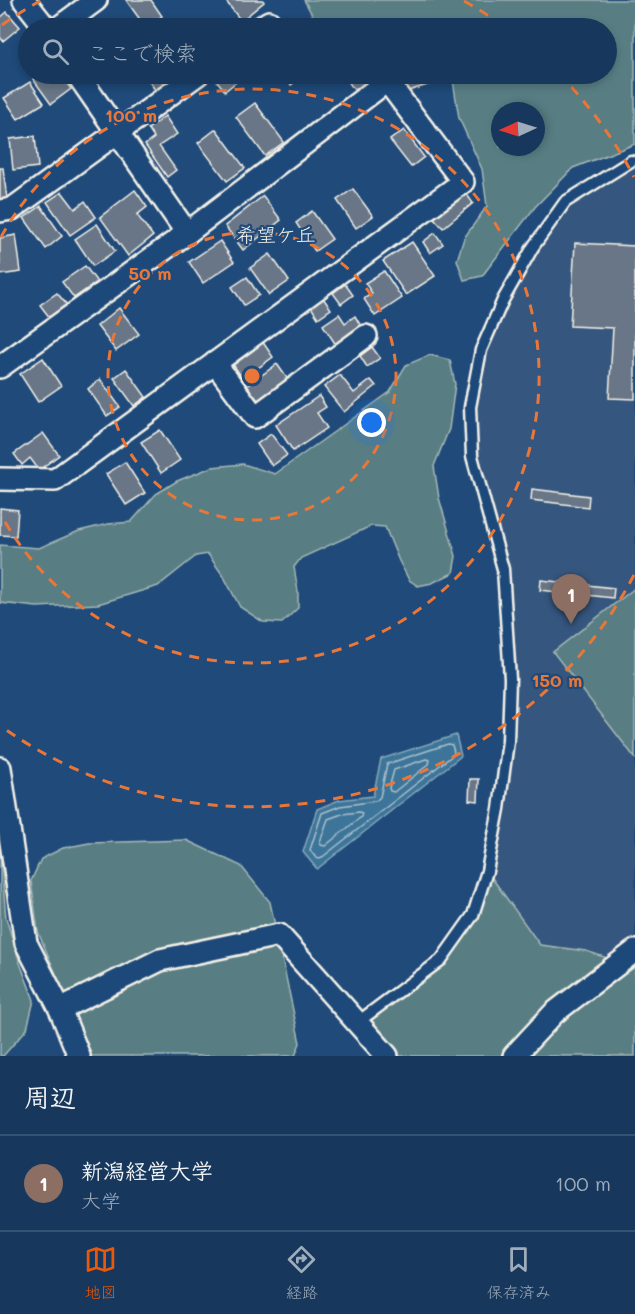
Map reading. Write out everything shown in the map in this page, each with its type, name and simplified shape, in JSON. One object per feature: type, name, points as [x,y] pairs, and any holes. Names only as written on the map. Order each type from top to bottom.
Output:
[{"type":"street","points":[[24,0],[38,18]]},
{"type":"street","points":[[72,18],[96,0]]},
{"type":"street","points":[[84,84],[187,233]]},
{"type":"street","points":[[0,211],[12,209],[184,84]]},
{"type":"street","points":[[0,367],[187,233],[383,84]]},
{"type":"street","points":[[0,479],[55,480],[463,182],[389,84]]},
{"type":"street","points":[[215,363],[255,417],[366,336]]},
{"type":"street","points":[[0,768],[26,944],[60,1009],[78,1056]]},
{"type":"street","points":[[60,1009],[160,960],[279,935],[387,1056]]},
{"type":"street","points":[[514,1056],[554,1013],[635,951]]},
{"type":"lane","points":[[358,1022],[441,960],[473,915],[487,871],[499,809],[508,741],[510,679],[503,569],[472,456],[470,407],[482,350],[503,300],[528,255],[565,202],[631,161]]},
{"type":"shaded area","points":[[635,159],[635,951],[577,995],[487,871],[508,741],[503,569],[472,456],[470,407],[481,350],[503,300],[565,202]]},
{"type":"green space","points":[[304,0],[635,0],[635,144],[573,168],[535,207],[482,276],[464,280],[457,260],[464,238],[487,206],[482,169],[459,118],[454,84],[617,84],[617,18],[317,18],[313,16]]},
{"type":"green space","points":[[430,355],[450,360],[455,384],[449,429],[434,466],[439,498],[456,556],[453,573],[432,583],[418,586],[409,580],[385,527],[371,526],[301,558],[294,567],[298,608],[282,623],[263,622],[240,607],[224,577],[208,554],[196,556],[158,586],[98,604],[37,607],[0,603],[0,545],[39,548],[79,531],[108,524],[131,522],[156,494],[177,481],[212,467],[243,464],[275,474],[390,392],[406,365]]},
{"type":"green space","points":[[635,588],[635,758],[553,652]]},
{"type":"green space","points":[[186,840],[241,866],[270,902],[300,1043],[295,1056],[91,1056],[38,932],[31,881],[41,859],[63,848],[89,843]]},
{"type":"green space","points":[[0,848],[6,918],[34,1000],[27,1029],[3,1056],[0,1056]]},
{"type":"green space","points":[[487,871],[540,945],[586,951],[607,958],[635,958],[635,1056],[387,1056],[358,1022],[441,960],[473,915]]},
{"type":"water","points":[[456,735],[461,756],[317,869],[303,852],[317,809],[339,800],[373,796],[381,759]]},
{"type":"building","points":[[126,0],[151,0],[162,16],[159,18],[139,18]]},
{"type":"building","points":[[225,0],[263,0],[264,2],[245,18],[239,18]]},
{"type":"building","points":[[7,12],[18,25],[18,29],[3,41],[0,37],[0,18]]},
{"type":"building","points":[[27,84],[31,84],[44,103],[18,119],[4,98]]},
{"type":"building","points":[[37,84],[67,84],[71,89],[51,104]]},
{"type":"building","points":[[151,84],[164,84],[155,90]]},
{"type":"building","points":[[220,84],[234,84],[225,91]]},
{"type":"building","points":[[350,84],[364,84],[355,91]]},
{"type":"building","points":[[402,84],[431,84],[405,92]]},
{"type":"building","points":[[255,103],[284,142],[265,156],[236,117]]},
{"type":"building","points":[[165,116],[177,134],[159,146],[176,170],[167,177],[145,145],[154,138],[148,129]]},
{"type":"building","points":[[216,129],[245,168],[227,181],[198,143]]},
{"type":"building","points":[[404,130],[424,157],[411,167],[390,140]]},
{"type":"building","points":[[35,136],[38,167],[13,170],[10,139]]},
{"type":"building","points":[[0,168],[3,168],[7,199],[0,199]]},
{"type":"building","points":[[353,189],[373,216],[356,228],[337,200]]},
{"type":"building","points":[[135,190],[147,207],[137,215],[153,236],[128,256],[100,217]]},
{"type":"building","points":[[62,192],[75,209],[85,201],[96,217],[70,235],[47,202]]},
{"type":"building","points":[[465,192],[473,203],[443,228],[434,218]]},
{"type":"building","points":[[263,196],[281,220],[243,250],[225,226]]},
{"type":"building","points":[[41,206],[62,236],[46,249],[24,218]]},
{"type":"building","points":[[312,211],[332,239],[315,251],[296,223]]},
{"type":"building","points":[[97,224],[115,251],[93,266],[75,239]]},
{"type":"building","points":[[435,233],[443,244],[430,253],[423,242]]},
{"type":"building","points":[[16,235],[21,272],[0,275],[0,238]]},
{"type":"building","points":[[220,241],[234,262],[203,283],[189,262]]},
{"type":"building","points":[[412,242],[435,276],[406,295],[383,261]]},
{"type":"building","points":[[575,243],[635,246],[635,399],[609,398],[613,328],[570,326]]},
{"type":"building","points":[[270,254],[289,281],[269,295],[250,268]]},
{"type":"building","points":[[85,266],[97,282],[74,298],[62,282]]},
{"type":"building","points":[[384,271],[402,298],[375,316],[364,299],[372,293],[365,283]]},
{"type":"building","points":[[247,277],[259,295],[244,305],[232,287]]},
{"type":"building","points":[[345,284],[353,295],[341,304],[333,293]]},
{"type":"building","points":[[57,293],[67,305],[50,318],[40,305]]},
{"type":"building","points":[[323,298],[331,309],[318,318],[311,307]]},
{"type":"building","points":[[119,308],[139,334],[116,351],[97,326]]},
{"type":"building","points":[[339,314],[345,323],[355,316],[362,328],[336,345],[323,325]]},
{"type":"building","points":[[262,341],[273,357],[243,379],[232,363]]},
{"type":"building","points":[[372,347],[380,358],[367,367],[360,356]]},
{"type":"building","points":[[43,358],[61,386],[38,402],[20,374]]},
{"type":"building","points":[[277,364],[289,381],[259,402],[247,386]]},
{"type":"building","points":[[126,369],[146,397],[134,406],[114,378]]},
{"type":"building","points":[[340,375],[354,393],[371,380],[376,386],[344,412],[324,387]]},
{"type":"building","points":[[100,379],[120,407],[107,416],[88,389]]},
{"type":"building","points":[[319,396],[326,407],[317,413],[327,428],[293,451],[276,425]]},
{"type":"building","points":[[160,430],[180,460],[161,473],[141,442]]},
{"type":"building","points":[[43,433],[59,455],[39,470],[30,458],[22,465],[14,454]]},
{"type":"building","points":[[271,434],[287,455],[272,466],[257,444]]},
{"type":"building","points":[[125,462],[145,493],[126,505],[106,474]]},
{"type":"building","points":[[532,489],[589,496],[588,507],[531,500]]},
{"type":"building","points":[[0,508],[18,510],[16,536],[0,535]]},
{"type":"building","points":[[541,580],[614,588],[613,598],[540,590]]},
{"type":"building","points":[[470,779],[479,779],[478,801],[469,800]]},
{"type":"place","name":"新潟経営大学","points":[[571,624]]},
{"type":"district","name":"希望ケ丘","points":[[276,234]]}]
